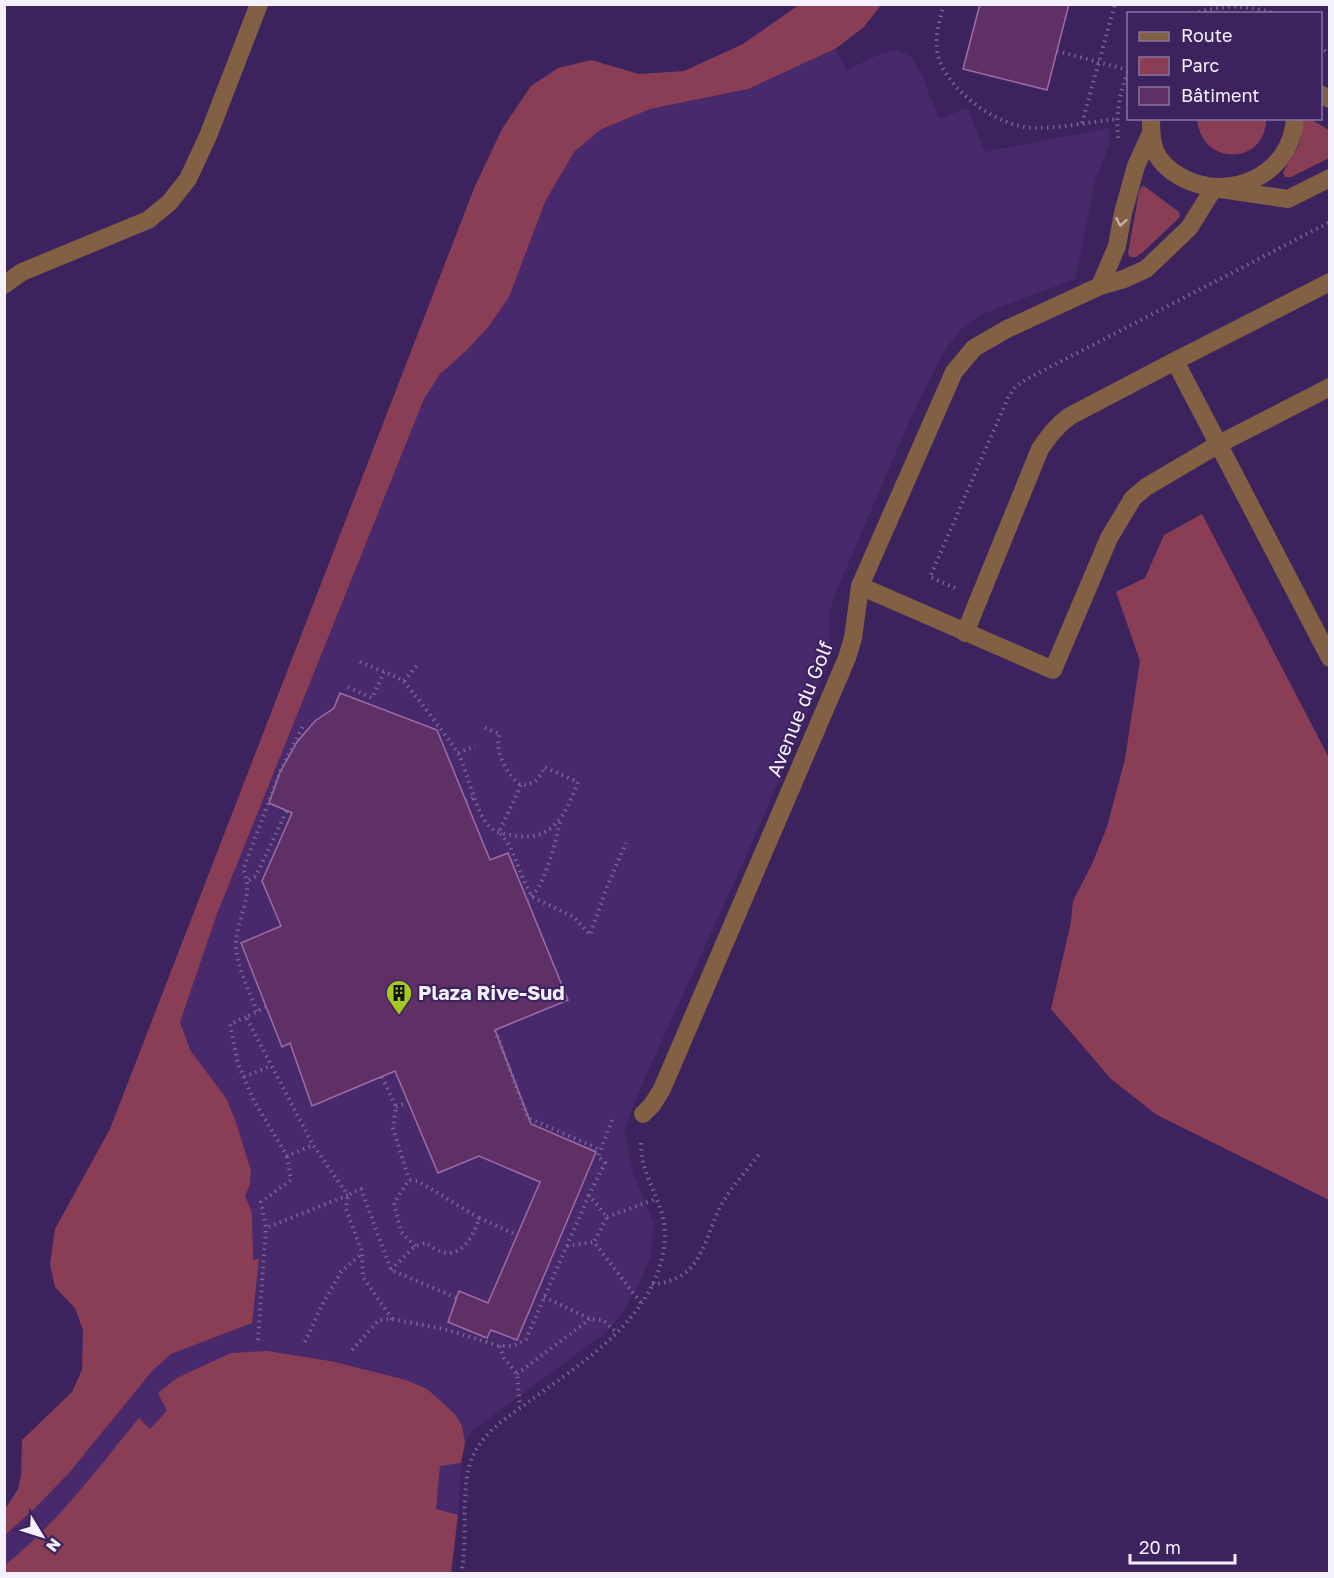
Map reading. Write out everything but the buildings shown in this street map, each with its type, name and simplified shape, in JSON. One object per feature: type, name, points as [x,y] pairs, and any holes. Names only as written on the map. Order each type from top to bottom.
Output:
[{"type":"street","points":[[4,285],[22,272],[148,220],[169,204],[188,180],[208,136],[259,4]]},
{"type":"street","points":[[1214,188],[1249,182],[1271,169],[1289,143],[1295,120]]},
{"type":"street","points":[[1151,126],[1156,153],[1174,173],[1190,182],[1214,188],[1288,199],[1329,178]]},
{"type":"street","points":[[1100,285],[1117,246],[1122,213],[1151,126]]},
{"type":"street","name":"Avenue du Golf","points":[[643,1114],[662,1089],[847,658],[853,638],[860,586],[954,372],[974,348],[1007,329],[1100,285],[1124,279],[1146,269],[1189,228],[1214,188]]},
{"type":"street","points":[[965,633],[1040,449],[1058,425],[1070,416],[1329,282]]},
{"type":"street","points":[[1175,361],[1329,658]]},
{"type":"street","points":[[860,586],[1053,670],[1109,538],[1133,498],[1146,487],[1220,444],[1329,387]]},
{"type":"path","points":[[944,4],[938,31],[937,51],[947,74],[960,91],[980,108],[998,119],[1034,128],[1117,119]]},
{"type":"path","points":[[1082,123],[1115,4]]},
{"type":"path","points":[[1199,12],[1211,8],[1233,6],[1263,9],[1270,12]]},
{"type":"path","points":[[1057,51],[1127,70]]},
{"type":"path","points":[[360,662],[404,681],[458,753],[487,824],[493,830],[521,837],[539,835],[561,818]]},
{"type":"path","points":[[404,681],[418,664]]},
{"type":"path","points":[[348,687],[372,698],[384,672]]},
{"type":"path","points":[[258,1011],[242,971],[236,944],[249,880],[243,870],[280,772],[303,726]]},
{"type":"path","points":[[483,726],[500,734],[498,746],[509,774],[521,785],[529,785],[538,780],[544,767],[578,782],[561,818],[553,849],[532,897],[527,900]]},
{"type":"path","points":[[458,753],[475,746]]},
{"type":"path","points":[[500,832],[521,785]]},
{"type":"path","points":[[466,801],[475,797]]},
{"type":"path","points":[[249,880],[256,876],[287,810]]},
{"type":"path","points":[[500,832],[510,846],[532,897],[574,917],[590,935],[626,843]]},
{"type":"path","points":[[258,1340],[266,1228],[261,1202],[291,1180],[287,1156],[254,1101],[238,1064],[230,1024],[266,1007]]},
{"type":"path","points":[[246,1017],[313,1145],[348,1195],[346,1209],[362,1252],[363,1277],[392,1319]]},
{"type":"path","points":[[495,1030],[528,1118],[601,1150]]},
{"type":"path","points":[[244,1077],[270,1066]]},
{"type":"path","points":[[382,1077],[396,1107],[393,1128],[409,1180]]},
{"type":"path","points":[[396,1107],[408,1102]]},
{"type":"path","points":[[352,1350],[379,1320],[392,1319],[444,1329],[500,1346],[513,1346],[526,1339],[605,1162],[598,1157],[612,1120]]},
{"type":"path","points":[[461,1574],[469,1466],[481,1441],[500,1422],[597,1351],[617,1333],[652,1284],[663,1258],[665,1233],[662,1214],[642,1158],[641,1137]]},
{"type":"path","points":[[287,1156],[313,1145]]},
{"type":"path","points":[[652,1284],[674,1280],[694,1263],[705,1247],[722,1202],[760,1153]]},
{"type":"path","points":[[409,1180],[418,1181],[479,1218],[517,1235]]},
{"type":"path","points":[[409,1180],[394,1203],[401,1232],[415,1246]]},
{"type":"path","points":[[266,1228],[361,1190],[391,1270],[457,1298]]},
{"type":"path","points":[[590,1195],[607,1217]]},
{"type":"path","points":[[594,1242],[607,1217],[656,1199]]},
{"type":"path","points":[[391,1270],[415,1246],[426,1243],[435,1249],[449,1253],[459,1250],[477,1228],[479,1218]]},
{"type":"path","points":[[567,1246],[594,1242]]},
{"type":"path","points":[[594,1242],[640,1303]]},
{"type":"path","points":[[305,1342],[322,1305],[341,1272],[362,1252]]},
{"type":"path","points":[[544,1297],[590,1319],[603,1320],[617,1333]]},
{"type":"path","points":[[517,1374],[590,1319]]},
{"type":"path","points":[[500,1346],[504,1358],[517,1374],[520,1408]]},
{"type":"shaded area","points":[[835,49],[847,70],[878,55],[895,50],[910,56],[920,71],[939,119],[967,108],[985,152],[1109,128],[1109,145],[1096,177],[1075,279],[980,315],[962,328],[948,346],[908,424],[837,590],[830,609],[831,654],[827,668],[750,847],[642,1084],[625,1128],[633,1173],[654,1223],[650,1258],[638,1286],[608,1331],[473,1430],[465,1443],[461,1463],[451,1573],[5,1574],[5,1509],[18,1489],[21,1475],[22,1440],[72,1392],[82,1370],[83,1330],[75,1308],[55,1287],[50,1264],[55,1229],[110,1129],[133,1070],[186,1005],[196,970],[217,914],[424,399],[440,374],[489,326],[509,297],[545,202],[574,152],[600,130],[650,109],[748,89]]},
{"type":"green space","points":[[799,5],[881,5],[864,27],[835,49],[748,89],[650,109],[600,130],[574,152],[545,202],[509,297],[489,326],[440,374],[424,399],[217,914],[180,1022],[190,1050],[226,1098],[251,1171],[250,1184],[245,1196],[252,1213],[253,1260],[259,1259],[252,1323],[171,1354],[152,1371],[69,1473],[5,1535],[5,1509],[18,1489],[21,1475],[22,1440],[72,1392],[82,1370],[83,1330],[75,1308],[55,1287],[50,1264],[55,1229],[110,1129],[475,186],[502,129],[531,86],[558,68],[591,60],[639,74],[684,71],[743,44]]},
{"type":"green space","points":[[1198,120],[1266,120],[1263,134],[1256,146],[1245,152],[1233,154],[1220,152],[1209,145],[1201,134]]},
{"type":"green space","points":[[1304,120],[1312,120],[1329,130],[1329,158],[1291,177],[1285,177],[1283,173],[1300,142]]},
{"type":"green space","points":[[1144,186],[1179,212],[1180,217],[1143,252],[1136,257],[1130,257],[1128,253],[1139,192]]},
{"type":"green space","points":[[1202,514],[1329,758],[1329,1200],[1157,1115],[1111,1079],[1051,1009],[1071,922],[1073,901],[1092,864],[1107,827],[1125,759],[1140,661],[1116,592],[1145,578],[1164,535]]},
{"type":"green space","points":[[267,1351],[330,1361],[406,1380],[427,1389],[455,1414],[462,1426],[465,1443],[461,1463],[440,1466],[436,1509],[458,1515],[451,1573],[5,1573],[5,1565],[59,1514],[139,1418],[150,1429],[167,1411],[158,1393],[177,1378],[231,1353]]},
{"type":"place","name":"Plaza Rive-Sud","points":[[399,1016]]}]
